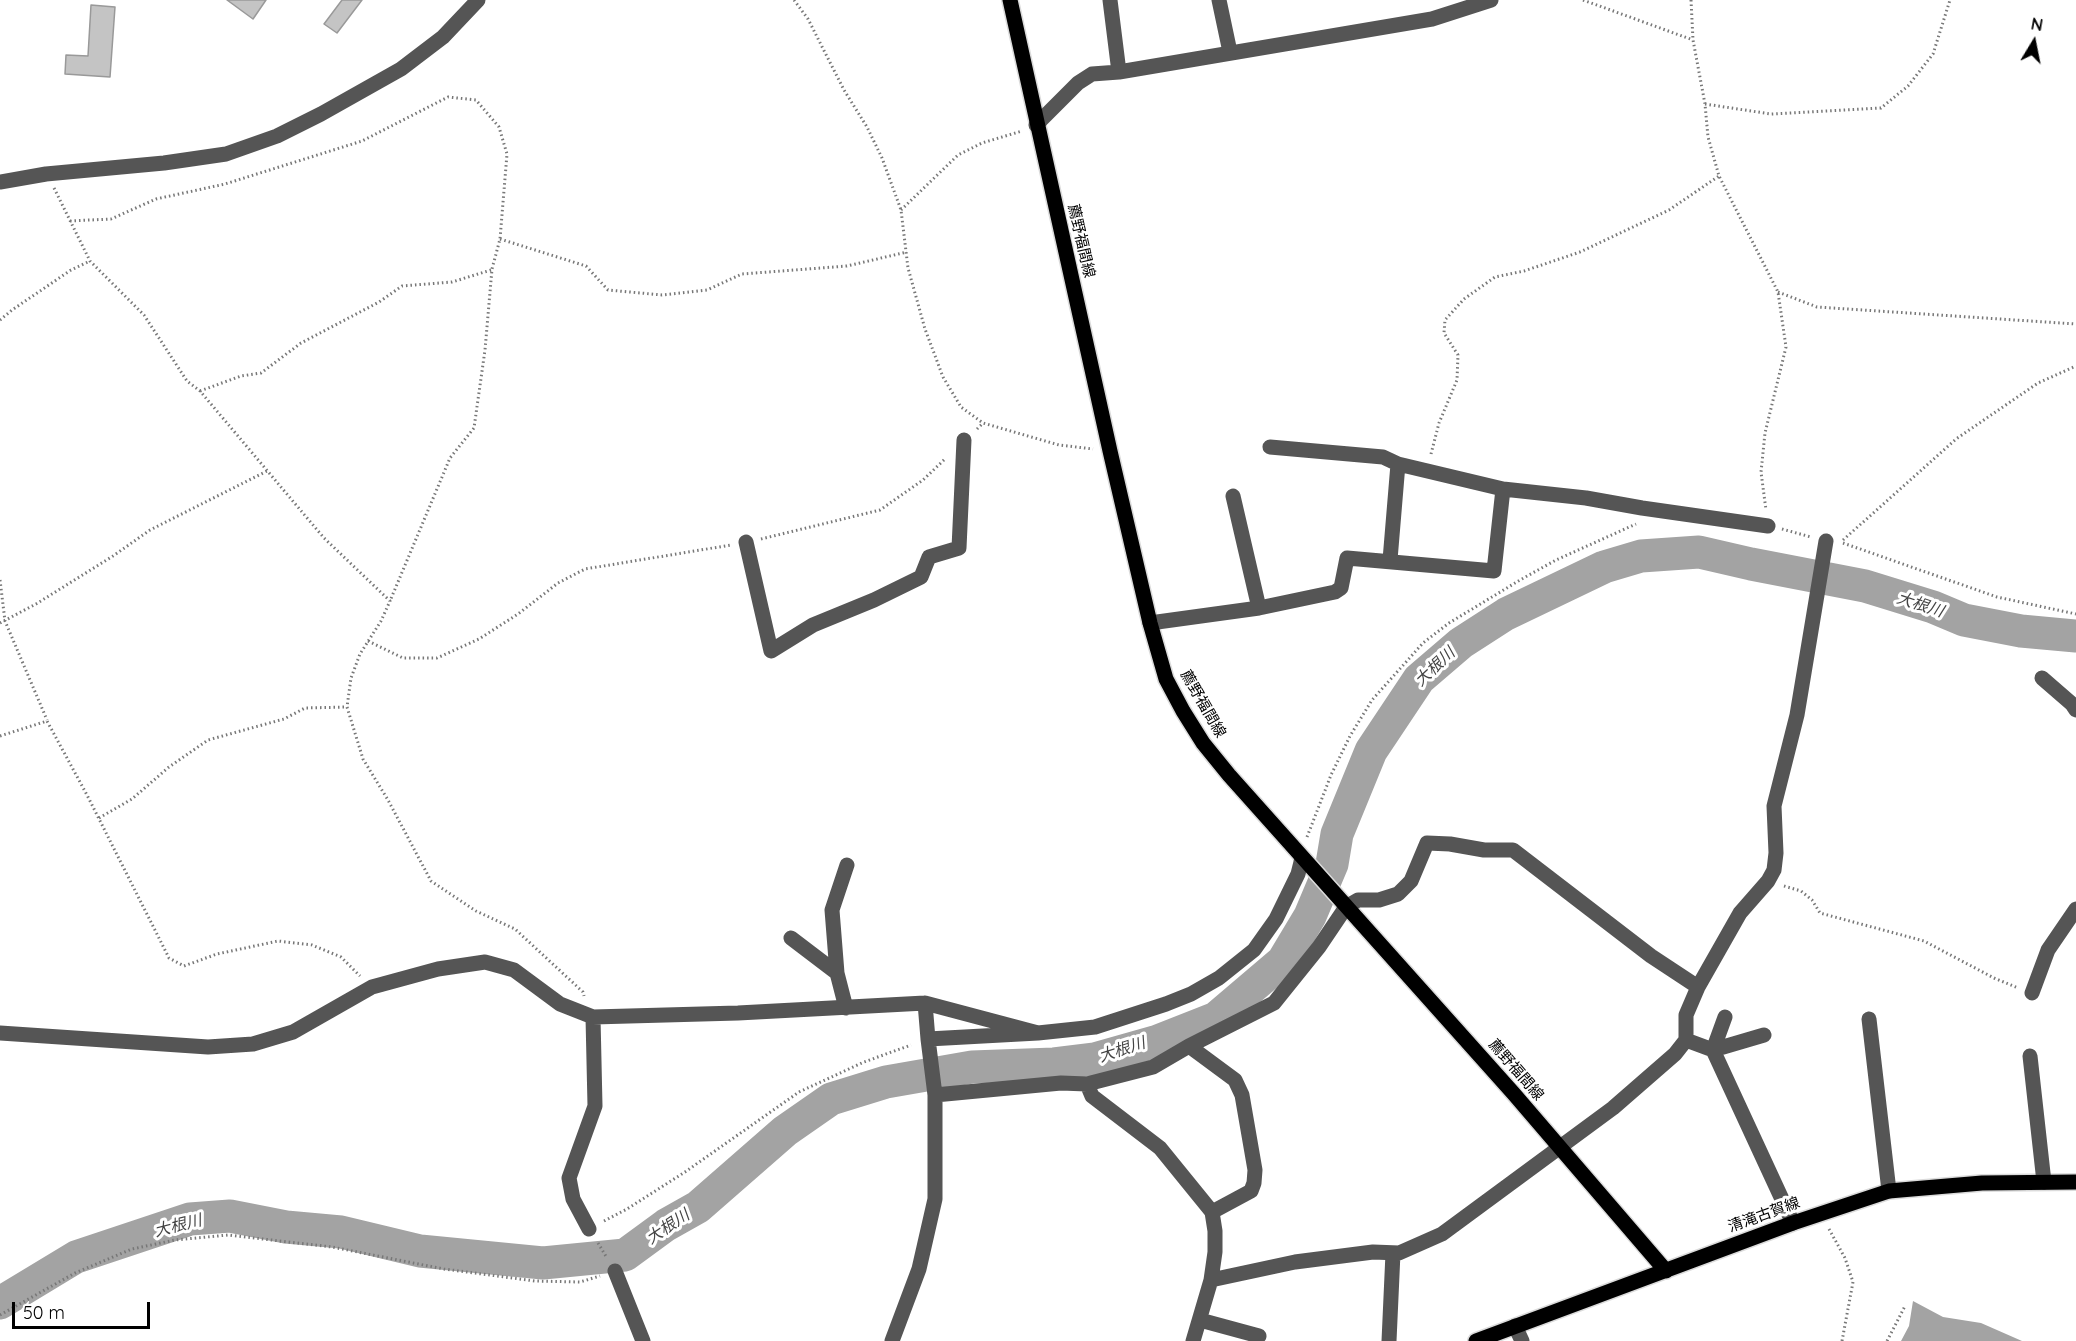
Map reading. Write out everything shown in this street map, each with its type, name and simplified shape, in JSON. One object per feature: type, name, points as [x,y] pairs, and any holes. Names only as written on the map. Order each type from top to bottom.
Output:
[{"type":"main road","name":"薦野福間線","points":[[1010,0],[1110,451],[1150,623],[1166,680],[1203,743],[1229,775],[1514,1094],[1666,1271]]},
{"type":"main road","name":"清滝古賀線","points":[[1476,1341],[1793,1223],[1889,1191],[1982,1183],[2076,1182]]},
{"type":"street","points":[[0,182],[46,174],[164,163],[226,154],[277,136],[401,69],[442,36],[478,0]]},
{"type":"street","points":[[1110,0],[1119,72]]},
{"type":"street","points":[[1219,0],[1230,52]]},
{"type":"street","points":[[1036,125],[1078,83],[1092,74],[1119,72],[1432,19],[1491,0]]},
{"type":"street","points":[[746,542],[771,651],[813,625],[874,600],[921,577],[929,557],[959,548],[964,440]]},
{"type":"street","points":[[1270,447],[1383,457],[1424,471],[1503,489],[1586,498],[1768,526]]},
{"type":"street","points":[[1389,560],[1398,464]]},
{"type":"street","points":[[1150,623],[1259,608],[1335,592],[1341,588],[1347,558],[1494,571],[1503,489]]},
{"type":"street","points":[[1233,496],[1259,608]]},
{"type":"street","points":[[1211,1280],[1295,1262],[1373,1252],[1399,1253],[1442,1234],[1613,1108],[1675,1054],[1686,1040],[1686,1015],[1698,987],[1740,913],[1768,881],[1774,870],[1776,853],[1774,806],[1797,715],[1818,594],[1833,541]]},
{"type":"street","points":[[2042,678],[2076,710]]},
{"type":"street","points":[[935,1095],[1050,1084],[1087,1084],[1153,1067],[1274,1003],[1319,947],[1341,901],[1379,900],[1398,894],[1411,881],[1426,843],[1450,844],[1484,850],[1513,850],[1651,956],[1698,987]]},
{"type":"street","points":[[928,1039],[1038,1033],[1095,1027],[1191,994],[1219,978],[1254,950],[1276,919],[1298,874],[1302,858]]},
{"type":"street","points":[[846,1008],[837,973],[832,910],[847,865]]},
{"type":"street","points":[[2032,993],[2048,950],[2076,909]]},
{"type":"street","points":[[791,938],[837,973]]},
{"type":"street","points":[[0,1033],[208,1047],[253,1044],[293,1032],[372,987],[438,969],[485,962],[514,970],[560,1004],[593,1017],[925,1003],[1038,1033]]},
{"type":"street","points":[[892,1341],[919,1269],[935,1199],[935,1095],[925,1003]]},
{"type":"street","points":[[589,1229],[573,1199],[569,1178],[595,1106],[593,1017]]},
{"type":"street","points":[[1725,1017],[1713,1050],[1793,1223]]},
{"type":"street","points":[[1869,1019],[1889,1191]]},
{"type":"street","points":[[1686,1040],[1713,1050],[1764,1035]]},
{"type":"street","points":[[1189,1046],[1235,1080],[1242,1095],[1255,1170],[1251,1191],[1212,1212]]},
{"type":"street","points":[[2030,1056],[2044,1182]]},
{"type":"street","points":[[1087,1084],[1092,1096],[1160,1148],[1212,1212],[1215,1252],[1211,1280],[1193,1341]]},
{"type":"street","points":[[1389,1341],[1393,1253]]},
{"type":"street","points":[[615,1271],[643,1341]]},
{"type":"street","points":[[1200,1320],[1259,1336]]},
{"type":"street","points":[[1515,1326],[1522,1341]]},
{"type":"path","points":[[794,0],[808,19],[882,158],[901,210],[908,268],[925,329],[943,377],[961,407],[983,423],[1059,445],[1110,451]]},
{"type":"path","points":[[1583,0],[1693,40]]},
{"type":"path","points":[[1691,0],[1693,40],[1705,104],[1708,137],[1719,176],[1778,292],[1786,347],[1765,433],[1761,472],[1768,526],[1833,541],[1997,597],[2076,614]]},
{"type":"path","points":[[1705,104],[1772,114],[1881,108],[1908,86],[1933,54],[1950,0]]},
{"type":"path","points":[[70,221],[111,219],[156,199],[225,184],[362,141],[448,97],[476,100],[499,127],[507,154],[500,239],[492,269],[485,350],[474,428],[450,458],[381,621],[360,654],[351,678],[346,707],[363,759],[388,800],[431,881],[476,911],[515,929],[583,992],[593,1017]]},
{"type":"path","points":[[901,210],[958,155],[982,143],[1019,133],[1036,125]]},
{"type":"path","points":[[46,174],[90,261],[144,315],[187,381],[200,391],[324,538],[390,601]]},
{"type":"path","points":[[1424,471],[1456,380],[1458,355],[1444,333],[1445,320],[1464,299],[1495,277],[1524,271],[1580,252],[1669,210],[1719,176]]},
{"type":"path","points":[[500,239],[586,266],[608,290],[662,295],[707,290],[742,274],[847,266],[907,252]]},
{"type":"path","points":[[0,320],[12,309],[71,270],[90,261]]},
{"type":"path","points":[[200,391],[241,376],[261,374],[301,343],[379,302],[402,286],[452,282],[492,269]]},
{"type":"path","points":[[1778,292],[1817,307],[2076,324]]},
{"type":"path","points":[[1833,541],[1956,439],[2038,383],[2076,366]]},
{"type":"path","points":[[368,641],[403,658],[437,658],[479,639],[558,584],[585,569],[746,542],[880,510],[923,480],[983,423]]},
{"type":"path","points":[[0,623],[36,604],[150,530],[267,471]]},
{"type":"path","points":[[1302,858],[1315,813],[1350,736],[1372,700],[1423,643],[1449,623],[1510,586],[1556,560],[1640,521],[1654,510]]},
{"type":"path","points":[[0,580],[5,621],[47,721],[99,818],[169,958],[184,966],[217,954],[278,941],[312,945],[341,957],[372,987]]},
{"type":"path","points":[[99,818],[132,799],[169,766],[208,740],[284,719],[305,708],[346,707]]},
{"type":"path","points":[[0,736],[47,721]]},
{"type":"path","points":[[1768,881],[1801,891],[1812,900],[1820,913],[1924,941],[1994,978],[2032,993]]},
{"type":"path","points":[[0,1315],[75,1273],[132,1248],[175,1240],[228,1235],[332,1247],[444,1269],[535,1281],[580,1282],[615,1271],[589,1229],[627,1209],[799,1092],[864,1062],[928,1039]]},
{"type":"path","points":[[1821,1214],[1845,1258],[1853,1282],[1842,1341]]},
{"type":"path","points":[[1887,1341],[1905,1306]]},
{"type":"shaded area","points":[[1913,1301],[1943,1317],[1981,1323],[2022,1341],[1901,1341],[1909,1326]]},
{"type":"building","points":[[227,0],[266,0],[253,19]]},
{"type":"building","points":[[342,0],[362,0],[337,33],[324,24]]},
{"type":"building","points":[[91,5],[115,7],[110,77],[65,74],[66,55],[88,56]]},
{"type":"waterway","name":"大根川","points":[[0,1303],[76,1257],[190,1219],[230,1216],[286,1227],[341,1232],[420,1251],[543,1263],[625,1255],[666,1225],[698,1207],[785,1131],[831,1099],[886,1082],[972,1067],[1054,1064],[1095,1059],[1155,1042],[1216,1018],[1283,961],[1310,916],[1332,864],[1337,834],[1371,751],[1419,679],[1461,643],[1506,614],[1604,567],[1641,556],[1699,552],[1865,586],[1933,607],[1964,620],[2021,631],[2076,636]]}]
